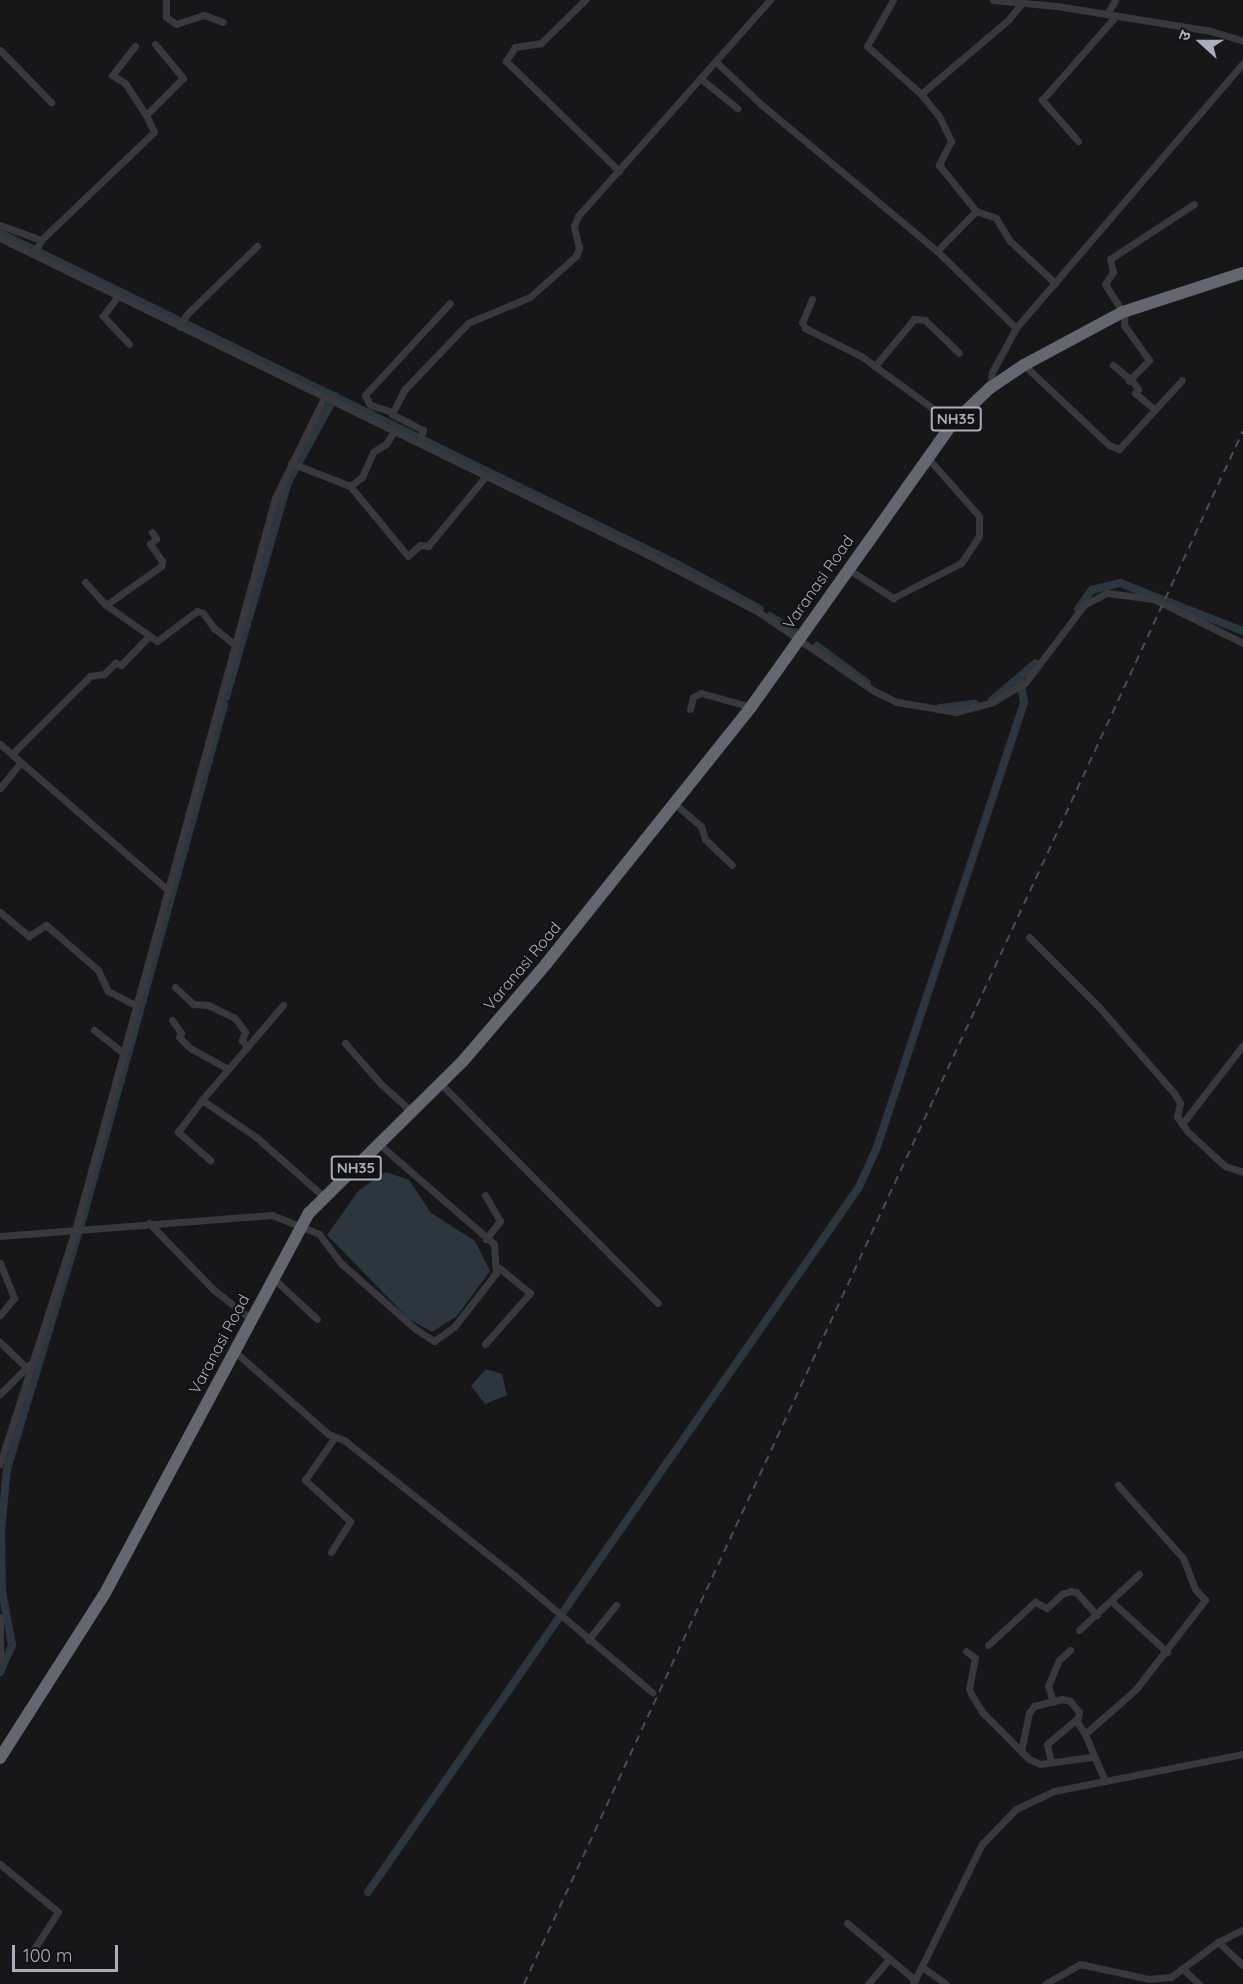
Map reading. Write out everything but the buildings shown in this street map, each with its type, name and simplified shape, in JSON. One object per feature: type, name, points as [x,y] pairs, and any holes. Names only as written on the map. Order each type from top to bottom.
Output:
[{"type":"highway","name":"Varanasi Road","points":[[0,1758],[104,1595],[299,1228],[324,1197],[380,1146],[441,1084],[553,955],[751,707],[953,423],[990,388],[1024,365],[1124,311],[1176,292],[1243,273]]},
{"type":"street","points":[[166,0],[166,17],[176,24],[201,15],[223,22]]},
{"type":"street","points":[[585,0],[541,43],[512,48],[506,61],[619,171]]},
{"type":"street","points":[[392,412],[405,389],[462,328],[531,297],[576,256],[579,248],[575,221],[770,0]]},
{"type":"street","points":[[893,0],[867,46],[921,93],[950,136],[950,144],[939,165],[976,211],[996,218],[1010,241],[1055,283]]},
{"type":"street","points":[[993,0],[1211,31],[1243,41]]},
{"type":"street","points":[[1078,141],[1042,100],[1111,16],[1115,0]]},
{"type":"street","points":[[921,93],[1009,19],[1022,3]]},
{"type":"street","points":[[146,115],[183,78],[155,44]]},
{"type":"street","points":[[35,253],[41,241],[152,135],[146,115],[125,83],[112,75],[135,46]]},
{"type":"street","points":[[0,50],[51,102]]},
{"type":"street","points":[[715,61],[763,106],[937,251],[1016,328]]},
{"type":"street","points":[[990,388],[992,372],[1016,328],[1243,63]]},
{"type":"street","points":[[700,78],[737,108]]},
{"type":"street","points":[[1130,381],[1149,360],[1124,325],[1124,311],[1105,284],[1113,272],[1110,259],[1194,204]]},
{"type":"street","points":[[937,251],[976,211]]},
{"type":"street","points":[[0,225],[41,241]]},
{"type":"street","points":[[0,238],[35,253],[330,400],[419,441],[757,611],[802,635],[874,691],[910,706],[961,711],[990,703],[1022,685],[1084,605],[1107,593],[1154,599],[1243,643]]},
{"type":"street","points":[[181,325],[186,315],[257,246]]},
{"type":"street","points":[[118,296],[103,316],[129,344]]},
{"type":"street","points":[[812,299],[802,322],[805,328],[875,366],[953,423]]},
{"type":"street","points":[[419,441],[423,432],[392,412],[370,405],[365,395],[450,303]]},
{"type":"street","points":[[875,366],[914,319],[925,320],[959,353]]},
{"type":"street","points":[[1113,364],[1138,389],[1135,393],[1154,409]]},
{"type":"street","points":[[1024,365],[1114,448],[1125,447],[1154,409],[1182,380]]},
{"type":"street","points":[[0,1464],[76,1230],[122,1052],[273,506],[330,400]]},
{"type":"street","points":[[350,486],[362,477],[373,452],[386,444],[394,431]]},
{"type":"street","points":[[848,568],[892,598],[961,563],[979,536],[979,516],[927,457]]},
{"type":"street","points":[[295,467],[350,486],[408,556],[420,545],[428,546],[486,476]]},
{"type":"street","points":[[106,605],[161,566],[162,561],[150,544],[156,539],[152,532]]},
{"type":"street","points":[[85,582],[106,605],[148,638],[162,640],[197,611],[203,613],[214,628],[236,645]]},
{"type":"street","points":[[12,754],[90,676],[104,674],[115,663],[121,665],[148,638]]},
{"type":"street","points":[[690,709],[693,697],[701,693],[751,707]]},
{"type":"street","points":[[0,744],[168,890]]},
{"type":"street","points":[[0,788],[21,762]]},
{"type":"street","points":[[674,802],[701,826],[705,839],[732,865]]},
{"type":"street","points":[[0,912],[29,936],[44,925],[49,927],[98,970],[108,990],[136,1005]]},
{"type":"street","points":[[1029,937],[1099,1007],[1178,1097],[1177,1114],[1182,1124],[1225,1166],[1243,1172]]},
{"type":"street","points":[[175,987],[193,1004],[208,1005],[235,1018],[245,1032],[242,1040],[247,1047]]},
{"type":"street","points":[[210,1160],[178,1132],[282,1005]]},
{"type":"street","points":[[172,1020],[181,1033],[179,1037],[190,1048],[228,1069]]},
{"type":"street","points":[[94,1030],[122,1052]]},
{"type":"street","points":[[345,1043],[381,1084],[413,1113]]},
{"type":"street","points":[[1182,1124],[1243,1046]]},
{"type":"street","points":[[441,1084],[658,1303]]},
{"type":"street","points":[[202,1100],[256,1137],[324,1197]]},
{"type":"street","points":[[380,1146],[494,1244],[499,1268],[530,1291],[485,1344]]},
{"type":"street","points":[[485,1195],[500,1221],[486,1239]]},
{"type":"street","points":[[0,1236],[266,1214],[319,1234],[342,1264],[414,1328],[434,1341],[454,1327],[499,1268]]},
{"type":"street","points":[[149,1223],[214,1290],[251,1319]]},
{"type":"street","points":[[0,1263],[14,1298],[0,1315]]},
{"type":"street","points":[[273,1277],[318,1319]]},
{"type":"street","points":[[0,1342],[27,1368]]},
{"type":"street","points":[[234,1351],[335,1437],[344,1440],[558,1611],[588,1640],[652,1692]]},
{"type":"street","points":[[0,1394],[33,1361]]},
{"type":"street","points":[[331,1552],[350,1521],[305,1480],[335,1437]]},
{"type":"street","points":[[1084,1734],[1129,1696],[1167,1652],[1205,1600],[1195,1589],[1183,1558],[1118,1485]]},
{"type":"street","points":[[1079,1630],[1139,1574]]},
{"type":"street","points":[[988,1645],[1035,1602],[1047,1608],[1062,1594],[1071,1591],[1076,1592],[1097,1615]]},
{"type":"street","points":[[1111,1601],[1167,1652]]},
{"type":"street","points":[[588,1640],[616,1605]]},
{"type":"street","points":[[0,1617],[0,1659]]},
{"type":"street","points":[[1053,1702],[1048,1686],[1059,1660],[1070,1650]]},
{"type":"street","points":[[966,1651],[975,1658],[971,1694],[983,1713],[1035,1763],[1092,1757]]},
{"type":"street","points":[[1022,1751],[1030,1710],[1053,1702],[1070,1701],[1079,1712],[1077,1719],[1047,1744],[1051,1762]]},
{"type":"street","points":[[1077,1719],[1092,1757],[1105,1781]]},
{"type":"street","points":[[847,1923],[913,1980],[922,1967],[982,1844],[1016,1809],[1054,1791],[1243,1754]]},
{"type":"street","points":[[0,1864],[58,1912],[28,1958]]},
{"type":"street","points":[[1050,1983],[1080,1964],[1149,1979],[1171,1977],[1185,1971],[1218,1942],[1243,1929]]},
{"type":"street","points":[[1218,1942],[1243,1965]]},
{"type":"street","points":[[868,1984],[889,1959]]},
{"type":"street","points":[[922,1967],[946,1984]]},
{"type":"street","points":[[1185,1971],[1199,1984]]},
{"type":"shaded area","points":[[386,1172],[409,1180],[431,1213],[475,1241],[490,1271],[457,1316],[432,1332],[409,1319],[327,1235],[359,1190]]},
{"type":"shaded area","points":[[486,1369],[502,1374],[507,1395],[485,1404],[471,1386]]},
{"type":"waterway","points":[[0,233],[679,565],[760,609]]},
{"type":"waterway","points":[[226,697],[288,482],[335,396]]},
{"type":"waterway","points":[[1078,609],[1092,590],[1120,583],[1243,631]]},
{"type":"waterway","points":[[770,616],[796,633]]},
{"type":"waterway","points":[[817,646],[867,683]]},
{"type":"waterway","points":[[992,700],[1036,663]]},
{"type":"waterway","points":[[368,1892],[859,1187],[877,1147],[1024,702],[1020,679]]},
{"type":"waterway","points":[[940,708],[975,704]]},
{"type":"waterway","points":[[0,1672],[12,1645],[2,1591],[1,1531],[7,1469],[85,1210],[224,705]]},
{"type":"railway","points":[[524,1984],[1243,431]]}]
